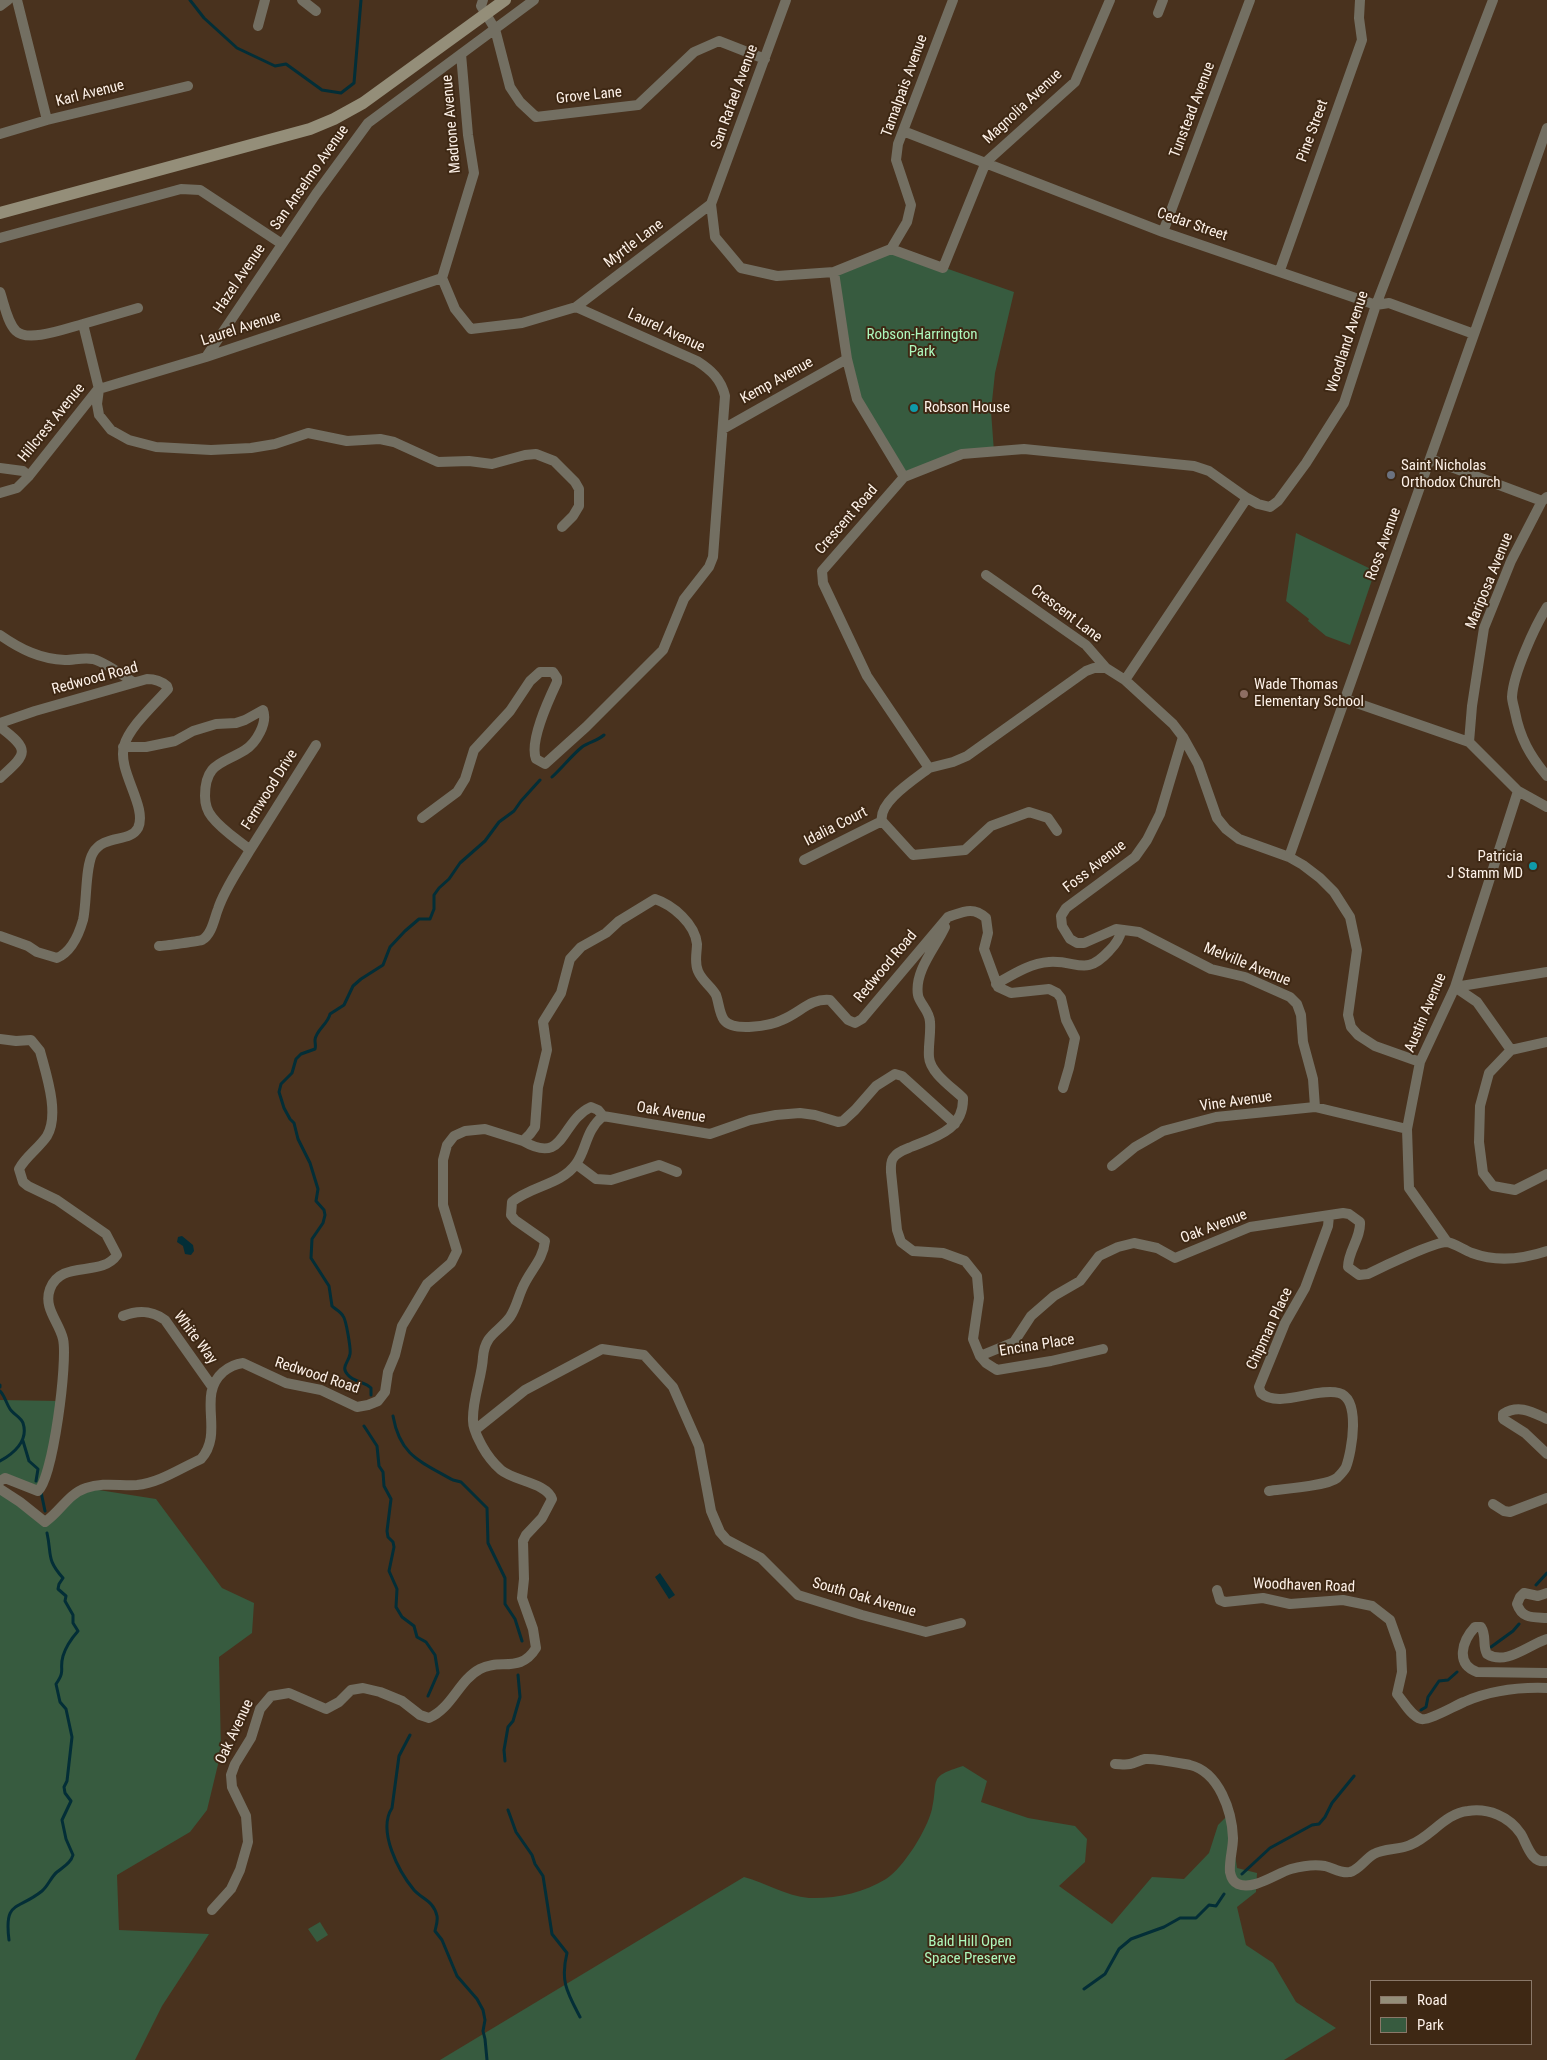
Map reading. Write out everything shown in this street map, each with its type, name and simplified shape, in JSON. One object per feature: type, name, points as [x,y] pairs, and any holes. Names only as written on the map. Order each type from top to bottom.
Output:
[{"type":"main road","points":[[0,213],[310,129],[334,119],[363,103],[505,0]]},
{"type":"street","points":[[0,6],[8,0]]},
{"type":"street","points":[[17,0],[47,120]]},
{"type":"street","points":[[258,26],[265,0]]},
{"type":"street","points":[[302,0],[316,11]]},
{"type":"street","points":[[483,0],[481,6],[486,14]]},
{"type":"street","name":"San Anselmo Avenue","points":[[0,238],[181,189],[200,190],[282,244],[368,123],[534,0]]},
{"type":"street","name":"San Rafael Avenue","points":[[711,204],[786,0]]},
{"type":"street","name":"Tamalpais Avenue","points":[[891,249],[910,213],[909,194],[896,160],[898,144],[953,0]]},
{"type":"street","name":"Magnolia Avenue","points":[[891,249],[943,268],[986,162],[1075,82],[1110,0]]},
{"type":"street","points":[[1158,13],[1163,0]]},
{"type":"street","name":"Tunstead Avenue","points":[[1163,232],[1250,0]]},
{"type":"street","name":"Pine Street","points":[[1280,270],[1362,40],[1359,18],[1360,0]]},
{"type":"street","name":"Woodland Avenue","points":[[1247,498],[1258,504],[1270,507],[1278,501],[1306,463],[1344,403],[1376,305],[1492,0]]},
{"type":"street","name":"Grove Lane","points":[[486,14],[495,29],[510,87],[520,102],[536,116],[638,105],[694,52],[719,41],[765,58]]},
{"type":"street","name":"Madrone Avenue","points":[[442,278],[474,173],[468,135],[461,54]]},
{"type":"street","name":"Karl Avenue","points":[[0,134],[47,120],[188,86]]},
{"type":"street","name":"Ross Avenue","points":[[1289,857],[1547,128]]},
{"type":"street","name":"Cedar Street","points":[[903,131],[1163,232],[1280,270],[1376,305],[1389,303],[1474,334]]},
{"type":"street","points":[[711,204],[715,237],[741,268],[777,276],[834,272],[891,249]]},
{"type":"street","name":"Myrtle Lane","points":[[576,307],[711,204]]},
{"type":"street","name":"Hazel Avenue","points":[[206,357],[282,244]]},
{"type":"street","points":[[834,272],[847,359],[857,399],[904,478]]},
{"type":"street","points":[[442,278],[455,309],[472,329],[522,323],[576,307]]},
{"type":"street","name":"Laurel Avenue","points":[[99,389],[206,357],[442,278]]},
{"type":"street","points":[[0,292],[12,326],[21,335],[31,337],[138,308]]},
{"type":"street","name":"Laurel Avenue","points":[[422,818],[457,792],[465,779],[474,750],[516,704],[524,689],[540,672],[553,672],[557,682],[544,708],[535,746],[536,758],[545,764],[586,727],[663,650],[684,599],[708,567],[713,557],[725,396],[723,388],[714,373],[706,367],[576,307]]},
{"type":"street","points":[[83,324],[99,389],[97,404],[99,415],[104,423],[129,440],[156,447],[211,450],[251,448],[275,444],[308,433],[347,441],[380,438],[394,442],[438,462],[469,461],[492,464],[525,455],[546,456],[567,473],[579,489],[579,506],[573,516],[562,526]]},
{"type":"street","name":"Kemp Avenue","points":[[723,429],[847,359]]},
{"type":"street","name":"Hillcrest Avenue","points":[[0,493],[21,486],[99,389]]},
{"type":"street","name":"Crescent Road","points":[[929,768],[861,664],[821,575],[825,568],[904,478],[962,454],[1024,449],[1194,466],[1209,471],[1247,498]]},
{"type":"street","points":[[1430,459],[1545,499]]},
{"type":"street","points":[[0,468],[23,471],[29,476]]},
{"type":"street","points":[[1125,680],[1247,498]]},
{"type":"street","name":"Mariposa Avenue","points":[[1469,742],[1472,706],[1484,628],[1511,561],[1545,499]]},
{"type":"street","name":"Crescent Lane","points":[[986,575],[1079,640],[1095,654],[1106,668],[1125,680],[1172,724],[1183,737],[1198,764],[1217,818],[1226,829],[1239,839],[1289,857],[1320,878],[1334,892],[1350,917],[1357,950],[1348,1016],[1350,1027],[1358,1035],[1375,1046],[1420,1062]]},
{"type":"street","points":[[1547,607],[1540,618],[1522,660],[1512,697],[1518,728],[1532,758],[1547,776]]},
{"type":"street","points":[[0,635],[28,652],[42,657],[66,660],[93,659],[134,682]]},
{"type":"street","points":[[1057,831],[1048,818],[1029,812],[991,826],[965,850],[913,854],[882,821],[882,810],[884,806],[929,768],[944,765],[967,756],[1086,671],[1094,668],[1106,668]]},
{"type":"street","name":"Redwood Road","points":[[0,723],[134,682],[154,679],[162,682],[168,689],[128,735],[123,748]]},
{"type":"street","points":[[1345,698],[1469,742],[1518,791],[1546,805]]},
{"type":"street","name":"Fernwood Drive","points":[[123,748],[146,748],[175,742],[193,732],[216,724],[236,723],[263,710],[264,722],[252,743],[246,749],[219,763],[206,781],[205,791],[208,810],[213,819],[250,850]]},
{"type":"street","points":[[0,727],[18,742],[22,748],[22,756],[0,778]]},
{"type":"street","name":"Foss Avenue","points":[[1121,931],[1111,930],[1084,943],[1077,943],[1070,939],[1062,926],[1061,916],[1066,908],[1135,857],[1148,840],[1160,814],[1183,737]]},
{"type":"street","name":"Fernwood Drive","points":[[159,946],[179,942],[195,942],[207,934],[224,894],[316,745]]},
{"type":"street","points":[[0,936],[28,946],[36,952],[57,958],[64,954],[75,940],[80,931],[86,906],[89,865],[92,854],[104,842],[126,837],[138,828],[136,797],[124,765],[123,748]]},
{"type":"street","name":"Austin Avenue","points":[[1447,1242],[1409,1188],[1407,1129],[1420,1062],[1455,987],[1518,791]]},
{"type":"street","name":"Idalia Court","points":[[804,860],[882,821]]},
{"type":"street","name":"Redwood Road","points":[[211,1385],[225,1371],[236,1364],[243,1363],[286,1383],[320,1390],[357,1407],[368,1405],[378,1400],[385,1392],[388,1372],[395,1355],[402,1326],[427,1284],[451,1263],[457,1251],[443,1205],[442,1160],[447,1145],[454,1136],[465,1131],[485,1129],[523,1141],[530,1134],[535,1127],[538,1087],[547,1050],[543,1022],[561,993],[570,959],[581,947],[606,933],[619,921],[644,905],[655,899],[664,902],[690,926],[697,944],[698,970],[717,998],[722,1018],[727,1024],[739,1027],[769,1025],[783,1020],[807,1004],[820,999],[830,1000],[848,1020],[855,1023],[862,1020],[948,917]]},
{"type":"street","points":[[980,1356],[973,1338],[979,1298],[977,1276],[964,1261],[943,1253],[913,1251],[901,1242],[897,1230],[891,1172],[891,1163],[894,1156],[905,1149],[946,1133],[955,1124],[964,1108],[963,1098],[932,1067],[929,1058],[930,1020],[925,1006],[918,996],[918,984],[922,970],[945,928],[948,917],[968,910],[979,911],[986,918],[988,933],[984,949],[996,984],[1004,991],[1011,993],[1049,989],[1062,998],[1066,1020],[1074,1038],[1069,1068],[1063,1088]]},
{"type":"street","points":[[996,984],[1034,965],[1050,962],[1081,966],[1092,965],[1111,949],[1120,937],[1121,931]]},
{"type":"street","name":"Melville Avenue","points":[[1121,931],[1139,932],[1211,969],[1245,977],[1290,998],[1297,1004],[1301,1015],[1303,1042],[1313,1079],[1315,1107]]},
{"type":"street","points":[[1455,987],[1547,972]]},
{"type":"street","points":[[1455,987],[1477,1002],[1511,1050]]},
{"type":"street","points":[[0,1039],[31,1040],[40,1051],[51,1099],[51,1125],[47,1135],[24,1159],[19,1169],[23,1182],[57,1200],[100,1229],[106,1234],[118,1256],[103,1266],[79,1269],[61,1274],[49,1290],[48,1300],[54,1321],[63,1340],[63,1384],[50,1457],[42,1488],[38,1491],[5,1478],[0,1481]]},
{"type":"street","points":[[1547,1042],[1511,1050],[1489,1073],[1480,1106],[1479,1142],[1483,1173],[1493,1186],[1515,1190],[1547,1174]]},
{"type":"street","name":"Oak Avenue","points":[[212,1910],[231,1889],[240,1870],[248,1842],[246,1816],[232,1787],[231,1775],[235,1764],[251,1738],[260,1710],[271,1696],[289,1692],[326,1708],[339,1702],[351,1690],[362,1688],[402,1700],[420,1715],[429,1718],[437,1715],[473,1674],[481,1668],[522,1662],[536,1648],[533,1629],[522,1598],[524,1579],[523,1541],[526,1535],[542,1518],[552,1499],[548,1491],[512,1477],[501,1470],[490,1459],[473,1423],[474,1402],[483,1367],[485,1345],[493,1331],[508,1319],[514,1310],[522,1288],[543,1254],[545,1242],[515,1220],[511,1214],[512,1202],[518,1196],[560,1178],[576,1164],[596,1122],[602,1116],[710,1134],[750,1120],[776,1115],[800,1113],[815,1115],[838,1122],[844,1121],[876,1086],[895,1074],[902,1076],[955,1124]]},
{"type":"street","points":[[523,1141],[534,1148],[546,1150],[556,1145],[581,1112],[591,1107],[598,1110],[602,1116]]},
{"type":"street","points":[[1315,1107],[1407,1129]]},
{"type":"street","name":"Vine Avenue","points":[[1112,1166],[1136,1147],[1163,1131],[1216,1117],[1315,1107]]},
{"type":"street","points":[[576,1164],[596,1179],[610,1180],[659,1165],[677,1172]]},
{"type":"street","name":"Oak Avenue","points":[[980,1356],[1014,1342],[1031,1316],[1054,1296],[1080,1281],[1099,1256],[1134,1242],[1157,1248],[1175,1258],[1250,1227],[1349,1214],[1360,1222],[1361,1228],[1348,1259],[1348,1267],[1359,1276],[1447,1242]]},
{"type":"street","name":"Chipman Place","points":[[1269,1491],[1335,1480],[1346,1467],[1354,1412],[1346,1397],[1339,1393],[1328,1393],[1269,1398],[1261,1393],[1259,1388],[1285,1323],[1305,1288],[1328,1226],[1329,1216]]},
{"type":"street","points":[[1447,1242],[1474,1254],[1499,1259],[1518,1258],[1547,1250]]},
{"type":"street","name":"White Way","points":[[123,1316],[132,1312],[146,1311],[157,1314],[165,1320],[211,1385]]},
{"type":"street","name":"South Oak Avenue","points":[[475,1430],[525,1390],[602,1349],[644,1355],[672,1387],[699,1446],[711,1511],[720,1532],[727,1540],[761,1558],[798,1594],[862,1615],[926,1632],[962,1624]]},
{"type":"street","name":"Encina Place","points":[[980,1356],[986,1363],[997,1370],[1103,1350]]},
{"type":"street","points":[[0,1489],[45,1522],[68,1499],[86,1488],[104,1484],[151,1482],[201,1459],[207,1452],[211,1437],[211,1385]]},
{"type":"street","points":[[1547,1419],[1525,1409],[1518,1408],[1503,1414],[1503,1419],[1525,1433],[1547,1454]]},
{"type":"street","points":[[1493,1504],[1504,1511],[1510,1512],[1547,1498]]},
{"type":"street","name":"Woodhaven Road","points":[[1217,1590],[1220,1600],[1225,1602],[1263,1598],[1290,1604],[1343,1600],[1358,1602],[1378,1610],[1390,1620],[1401,1651],[1402,1672],[1397,1694],[1420,1719],[1428,1719],[1467,1701],[1506,1690],[1529,1687],[1547,1688]]},
{"type":"street","points":[[1547,1593],[1538,1596],[1524,1593],[1517,1604],[1520,1611],[1526,1617],[1547,1618]]},
{"type":"street","points":[[1547,1639],[1499,1659],[1487,1654],[1484,1650],[1485,1633],[1481,1627],[1475,1627],[1469,1634],[1463,1659],[1464,1664],[1469,1669],[1477,1672],[1547,1673]]},
{"type":"street","points":[[1115,1764],[1129,1764],[1145,1759],[1191,1765],[1207,1772],[1218,1786],[1232,1826],[1233,1841],[1230,1871],[1232,1879],[1238,1884],[1248,1885],[1266,1881],[1290,1870],[1308,1866],[1322,1865],[1344,1872],[1352,1872],[1377,1852],[1395,1850],[1412,1845],[1448,1818],[1463,1811],[1475,1810],[1492,1812],[1506,1818],[1520,1833],[1531,1854],[1539,1860],[1547,1861]]},
{"type":"green space","name":"Robson-Harrington Park","points":[[891,249],[1014,292],[995,373],[991,411],[994,452],[962,454],[904,477],[857,399],[834,272]]},
{"type":"green space","points":[[1296,533],[1375,571],[1350,645],[1326,636],[1308,621],[1309,619],[1286,601]]},
{"type":"green space","points":[[0,1400],[60,1401],[42,1488],[0,1481]]},
{"type":"green space","points":[[86,1488],[156,1499],[222,1588],[254,1603],[252,1633],[219,1657],[221,1752],[207,1810],[190,1832],[117,1875],[119,1930],[209,1934],[162,2006],[135,2060],[0,2060],[0,1489],[43,1521]]},
{"type":"green space","name":"Bald Hill Open Space Preserve","points":[[963,1766],[987,1781],[981,1802],[1028,1818],[1075,1826],[1087,1839],[1085,1862],[1059,1886],[1112,1924],[1152,1877],[1184,1879],[1209,1853],[1218,1825],[1229,1814],[1237,1868],[1257,1873],[1256,1892],[1237,1907],[1246,1945],[1273,1963],[1296,2002],[1336,2028],[1284,2060],[440,2060],[744,1877],[792,1895],[809,1898],[849,1894],[868,1888],[886,1879],[900,1866],[920,1837],[932,1809],[935,1785],[939,1777],[944,1773]]},
{"type":"green space","points":[[320,1922],[328,1935],[317,1942],[308,1929]]},
{"type":"water","points":[[182,1236],[193,1245],[194,1251],[191,1255],[185,1254],[183,1246],[177,1242],[178,1237]]},
{"type":"water","points":[[660,1573],[675,1595],[669,1599],[655,1577]]},
{"type":"waterway","points":[[190,0],[204,18],[237,48],[275,66],[286,64],[322,90],[341,93],[354,83],[361,0]]},
{"type":"waterway","points":[[552,777],[582,747],[604,735]]},
{"type":"waterway","points":[[371,1395],[371,1388],[353,1379],[346,1372],[345,1367],[350,1351],[346,1322],[342,1315],[332,1306],[329,1286],[311,1258],[312,1239],[323,1223],[325,1215],[324,1210],[316,1201],[318,1189],[310,1163],[298,1139],[294,1123],[284,1108],[279,1092],[281,1084],[292,1073],[296,1059],[301,1054],[315,1049],[317,1033],[330,1014],[344,1005],[353,986],[383,965],[390,947],[405,931],[419,919],[430,919],[434,909],[434,895],[439,888],[449,879],[460,863],[485,841],[499,822],[514,811],[540,780]]},
{"type":"waterway","points":[[0,1391],[10,1409],[22,1421],[24,1430],[24,1436],[19,1446],[0,1461]]},
{"type":"waterway","points":[[393,1416],[401,1440],[414,1456],[431,1468],[453,1480],[461,1482],[487,1508],[488,1543],[505,1578],[505,1604],[515,1619],[522,1641]]},
{"type":"waterway","points":[[364,1426],[377,1446],[384,1486],[391,1499],[387,1531],[394,1547],[389,1571],[397,1589],[396,1607],[402,1617],[414,1626],[417,1637],[426,1642],[435,1655],[438,1673],[428,1696]]},
{"type":"waterway","points":[[23,1441],[29,1461],[38,1469],[36,1481]]},
{"type":"waterway","points":[[41,1492],[45,1511]]},
{"type":"waterway","points":[[9,1940],[9,1918],[14,1908],[42,1891],[55,1874],[69,1863],[73,1855],[66,1839],[62,1820],[71,1801],[65,1793],[64,1787],[67,1781],[72,1737],[66,1709],[60,1702],[56,1684],[62,1673],[64,1652],[78,1631],[73,1623],[73,1615],[65,1601],[66,1596],[58,1589],[63,1578],[52,1561],[47,1533]]},
{"type":"waterway","points":[[1536,1585],[1547,1573]]},
{"type":"waterway","points":[[1491,1647],[1513,1631],[1519,1624]]},
{"type":"waterway","points":[[1421,1710],[1426,1707],[1428,1697],[1439,1681],[1448,1680],[1457,1672]]},
{"type":"waterway","points":[[505,1761],[504,1750],[508,1727],[513,1721],[520,1697],[518,1675]]},
{"type":"waterway","points":[[410,1735],[399,1756],[392,1808],[388,1817],[388,1839],[402,1873],[414,1890],[433,1907],[437,1918],[435,1931],[442,1940],[457,1976],[477,1999],[483,2010],[485,2020],[483,2031],[487,2060]]},
{"type":"waterway","points":[[1242,1874],[1270,1848],[1312,1825],[1319,1824],[1332,1803],[1354,1776]]},
{"type":"waterway","points":[[508,1810],[516,1832],[532,1855],[535,1864],[543,1876],[552,1934],[567,1953],[564,1971],[566,1986],[580,2017]]},
{"type":"waterway","points":[[1084,1989],[1105,1974],[1119,1949],[1131,1939],[1164,1927],[1180,1918],[1196,1918],[1209,1905],[1216,1906],[1224,1894]]},
{"type":"place","name":"Robson House","points":[[914,408]]},
{"type":"place","name":"Saint Nicholas Orthodox Church","points":[[1391,475]]},
{"type":"place","name":"Wade Thomas Elementary School","points":[[1244,694]]},
{"type":"place","name":"Patricia J Stamm MD","points":[[1533,866]]}]
